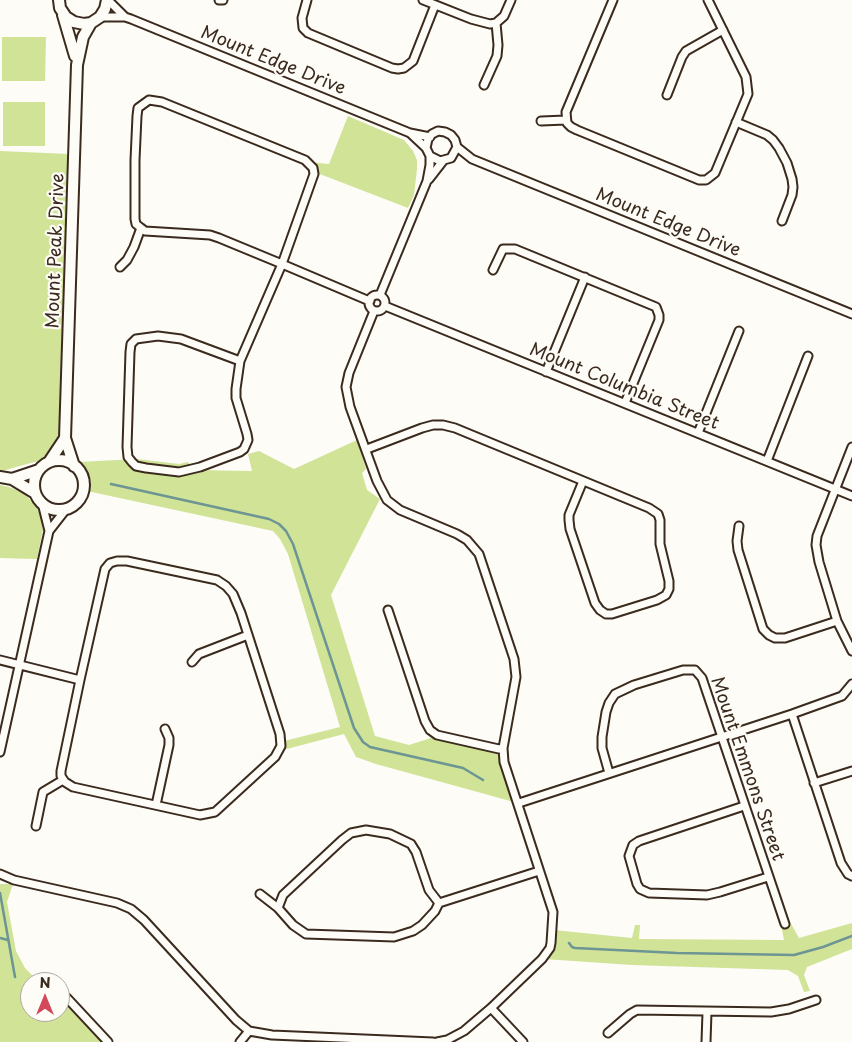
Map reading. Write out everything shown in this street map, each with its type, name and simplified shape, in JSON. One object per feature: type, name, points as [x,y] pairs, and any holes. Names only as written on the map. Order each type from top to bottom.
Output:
[{"type":"street","name":"Mount Peak Drive","points":[[59,0],[77,65]]},
{"type":"street","name":"Mount Peak Drive","points":[[0,752],[49,531],[67,508],[75,504],[83,491],[82,478],[74,466],[65,438],[77,65],[83,37],[105,9],[108,0]]},
{"type":"street","name":"Mount Edge Drive","points":[[108,0],[125,17],[410,133],[430,136],[438,131],[445,132],[454,137],[457,147],[472,159],[852,314]]},
{"type":"street","points":[[307,0],[302,18],[304,28],[308,33],[398,69],[409,66],[413,61],[435,5]]},
{"type":"street","points":[[423,0],[484,24],[496,23],[504,16],[511,0]]},
{"type":"street","points":[[613,0],[566,112],[566,120],[571,128],[700,180],[706,180],[715,173],[748,94],[748,84],[708,0]]},
{"type":"street","points":[[62,11],[68,19],[74,22],[84,24],[95,20]]},
{"type":"street","name":"Mount Edge Drive","points":[[95,20],[125,17]]},
{"type":"street","points":[[484,85],[497,56],[498,38],[496,23]]},
{"type":"street","points":[[667,95],[686,51],[723,30]]},
{"type":"street","points":[[240,361],[181,339],[158,336],[136,339],[131,344],[130,352],[126,447],[128,457],[132,462],[136,466],[179,472],[208,464],[244,449],[248,440],[236,398],[240,361],[282,264],[313,182],[314,174],[313,168],[305,160],[156,100],[149,100],[138,108],[137,116],[135,219],[136,224],[140,228],[145,231],[210,235],[282,264],[370,301]]},
{"type":"street","points":[[541,121],[566,120]]},
{"type":"street","points":[[736,122],[767,135],[780,148],[787,163],[793,187],[792,195],[782,220]]},
{"type":"street","name":"Mount Edge Drive","points":[[410,133],[426,148],[430,156]]},
{"type":"street","points":[[426,148],[430,136]]},
{"type":"street","points":[[451,158],[457,147]]},
{"type":"street","points":[[430,156],[434,160],[443,161]]},
{"type":"street","points":[[380,295],[427,181],[430,156]]},
{"type":"street","name":"Mount Edge Drive","points":[[443,161],[451,158],[472,159]]},
{"type":"street","points":[[427,181],[443,161]]},
{"type":"street","points":[[120,268],[134,247],[140,228]]},
{"type":"street","points":[[493,270],[502,251],[507,248],[515,249],[652,304],[658,310],[659,320],[625,403]]},
{"type":"street","points":[[546,372],[585,278]]},
{"type":"street","points":[[380,295],[385,301],[385,306],[381,310],[374,310],[370,306],[370,301],[374,296],[380,295]]},
{"type":"street","name":"Mount Columbia Street","points":[[385,306],[852,496]]},
{"type":"street","points":[[374,310],[349,373],[346,387],[350,407],[384,496],[392,506],[457,534],[467,540],[479,554],[514,659],[516,677],[503,748],[506,768],[553,912],[550,948],[542,959],[492,1008],[464,1031],[448,1040],[438,1042]]},
{"type":"street","points":[[698,433],[739,332]]},
{"type":"street","points":[[767,460],[808,356]]},
{"type":"street","points":[[367,449],[422,428],[443,425],[464,432],[649,508],[658,514],[660,520],[660,544],[669,582],[669,589],[666,595],[657,600],[612,614],[606,614],[600,610],[592,595],[570,529],[569,520],[583,481]]},
{"type":"street","points":[[35,493],[34,480],[39,470],[48,462],[65,438]]},
{"type":"street","points":[[852,448],[817,536],[816,545],[819,562],[837,621],[852,651]]},
{"type":"street","points":[[48,462],[60,460],[74,466]]},
{"type":"street","points":[[0,477],[12,478],[39,470]]},
{"type":"street","points":[[12,478],[35,493]]},
{"type":"street","name":"Mount Peak Drive","points":[[35,493],[42,503],[49,531]]},
{"type":"street","points":[[42,503],[53,509],[67,508]]},
{"type":"street","points":[[739,526],[738,550],[763,629],[769,635],[775,638],[785,638],[837,621]]},
{"type":"street","points":[[117,560],[127,561],[217,580],[233,594],[248,635],[280,734],[281,746],[279,752],[215,812],[200,815],[73,787],[63,780],[61,771],[80,680],[105,569],[110,563],[117,560]]},
{"type":"street","points":[[388,610],[425,721],[430,730],[438,735],[499,749],[503,748]]},
{"type":"street","points":[[192,662],[199,654],[248,635]]},
{"type":"street","points":[[0,660],[80,680]]},
{"type":"street","name":"Mount Emmons Street","points":[[608,773],[602,748],[602,738],[606,712],[615,694],[634,685],[683,670],[695,670],[702,678],[785,924]]},
{"type":"street","points":[[519,803],[792,714],[842,696],[852,684]]},
{"type":"street","points":[[792,714],[841,863],[848,874],[852,876]]},
{"type":"street","points":[[156,805],[169,745],[169,738],[165,729]]},
{"type":"street","points":[[814,783],[852,771]]},
{"type":"street","points":[[36,826],[44,792],[63,780]]},
{"type":"street","points":[[744,806],[639,841],[633,845],[629,856],[637,884],[649,893],[707,895],[768,877]]},
{"type":"street","points":[[278,908],[283,895],[342,840],[350,833],[366,830],[390,834],[411,844],[419,860],[429,890],[439,903]]},
{"type":"street","points":[[260,894],[278,908],[293,925],[306,934],[394,937],[413,931],[422,925],[435,911],[439,903],[539,871]]},
{"type":"street","points":[[0,874],[14,880],[117,903],[131,910],[144,920],[236,1020],[248,1030],[272,1035],[433,1042]]},
{"type":"street","points":[[0,880],[14,880]]},
{"type":"street","points":[[608,1033],[637,1010],[771,1012],[789,1009],[816,1000]]},
{"type":"street","points":[[70,1001],[108,1042]]},
{"type":"street","points":[[492,1008],[523,1042]]},
{"type":"street","points":[[706,1042],[707,1012]]},
{"type":"street","points":[[240,1042],[248,1030]]},
{"type":"green space","points":[[2,37],[46,37],[45,81],[2,81]]},
{"type":"green space","points":[[3,102],[45,102],[45,146],[3,146]]},
{"type":"green space","points":[[348,116],[404,140],[413,151],[417,160],[417,169],[414,195],[408,208],[312,171],[308,162],[329,164]]},
{"type":"green space","points":[[0,151],[69,154],[59,434],[46,456],[38,461],[2,471],[0,470]]},
{"type":"green space","points":[[357,440],[366,469],[362,473],[367,490],[380,499],[331,595],[375,736],[409,745],[437,736],[498,749],[514,802],[356,757],[344,734],[279,751],[280,742],[340,727],[288,554],[280,539],[273,531],[87,491],[86,480],[78,462],[137,459],[179,464],[188,462],[193,470],[252,471],[248,454],[259,451],[294,469]]},
{"type":"green space","points":[[0,485],[23,493],[34,503],[40,514],[43,530],[37,559],[0,558]]},
{"type":"green space","points":[[0,884],[13,884],[7,902],[16,951],[29,972],[20,972],[20,1022],[70,1022],[70,1007],[104,1042],[0,1042]]},
{"type":"green space","points":[[790,922],[799,938],[852,923],[852,949],[807,967],[804,975],[810,991],[804,992],[798,976],[788,970],[632,965],[544,959],[554,930],[632,938],[635,925],[640,925],[639,939],[784,940],[781,925]]},
{"type":"waterway","points":[[111,484],[269,519],[279,524],[286,531],[293,544],[354,728],[363,742],[370,747],[463,768],[483,780]]},
{"type":"waterway","points":[[0,893],[15,977]]},
{"type":"waterway","points":[[569,943],[575,948],[677,953],[794,955],[852,936]]},
{"type":"waterway","points":[[0,938],[8,940]]}]
